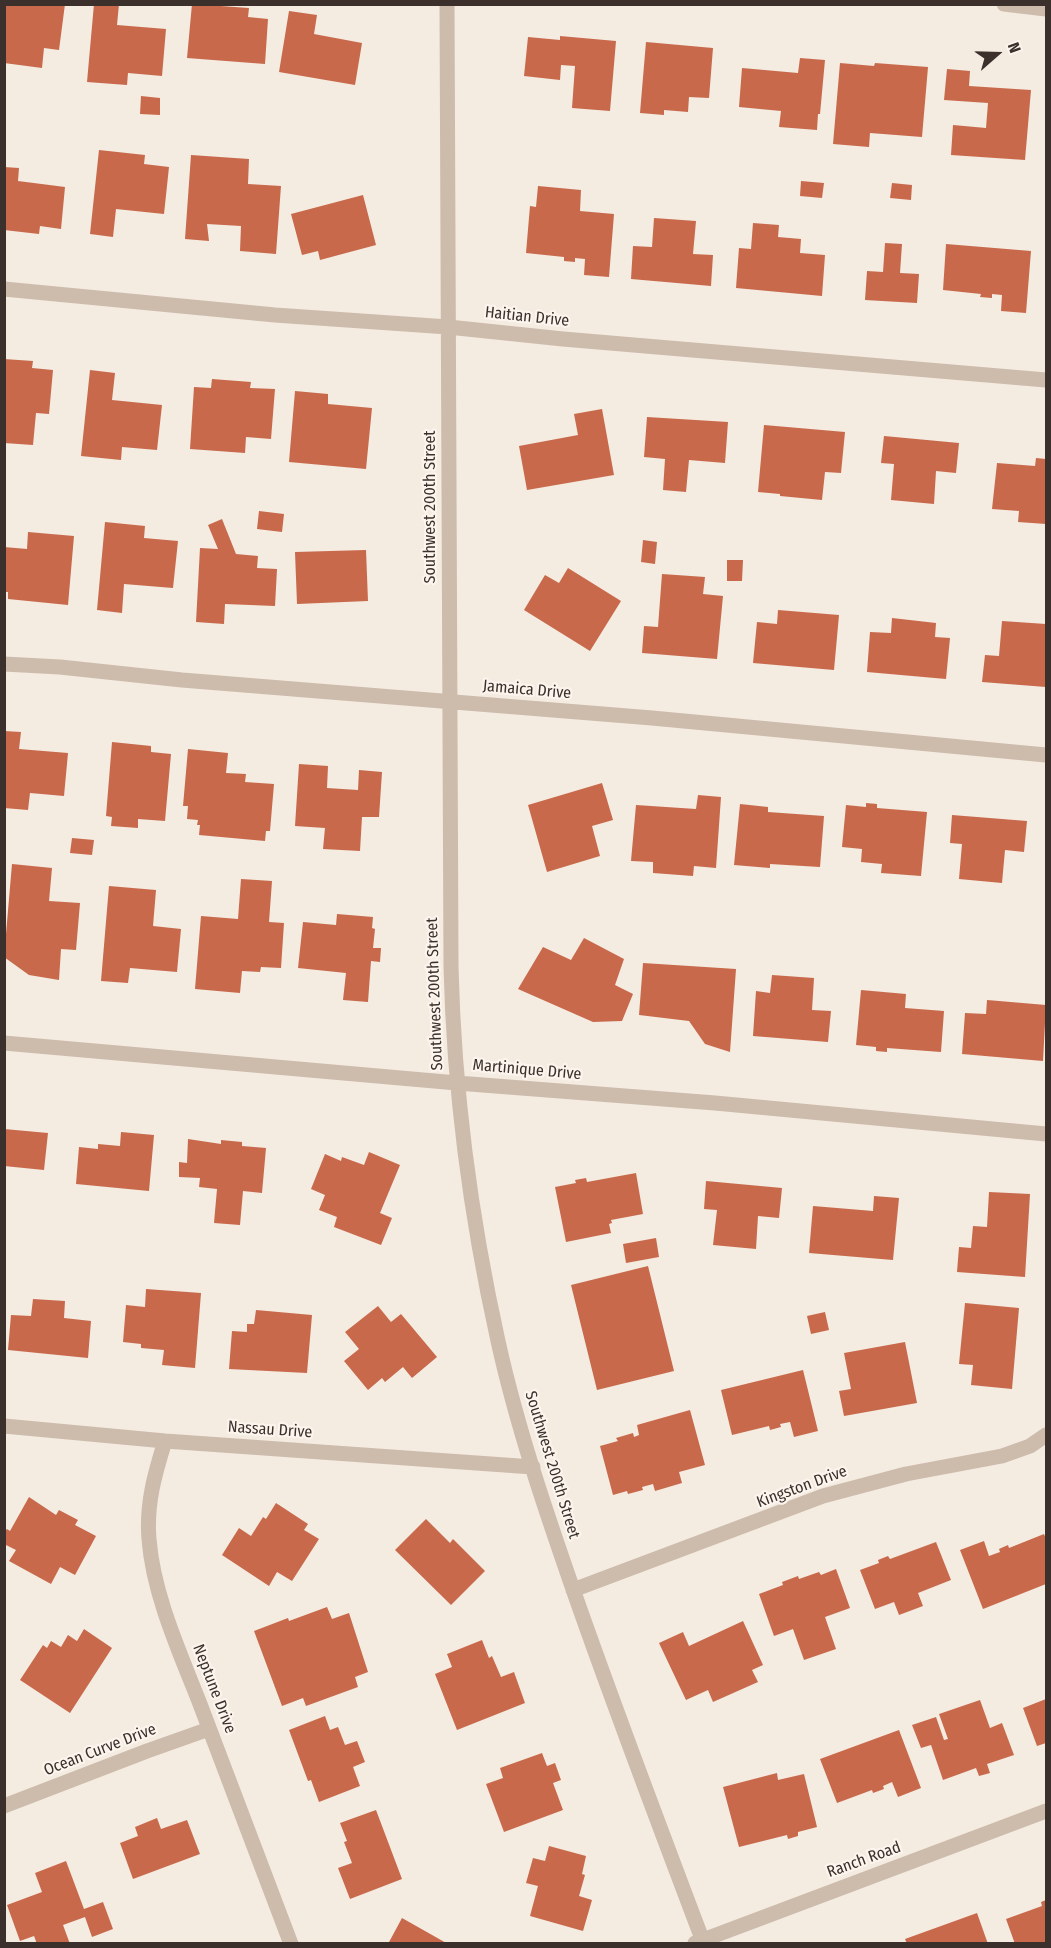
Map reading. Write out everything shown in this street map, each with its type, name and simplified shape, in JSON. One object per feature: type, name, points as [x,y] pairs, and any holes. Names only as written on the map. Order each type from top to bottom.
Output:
[{"type":"street","name":"Southwest 200th Street","points":[[447,4],[448,702],[451,967],[457,1083],[480,1244],[498,1342],[533,1467],[573,1590],[700,1942]]},
{"type":"street","points":[[1004,4],[1047,9]]},
{"type":"street","name":"Haitian Drive","points":[[4,289],[275,315],[448,327],[574,340],[1047,380]]},
{"type":"street","name":"Jamaica Drive","points":[[4,664],[652,718],[1047,755]]},
{"type":"street","name":"Martinique Drive","points":[[4,1043],[715,1103],[1047,1134]]},
{"type":"street","name":"Nassau Drive","points":[[4,1426],[165,1441],[533,1467]]},
{"type":"street","name":"Kingston Drive","points":[[573,1590],[824,1496],[906,1474],[1002,1456],[1030,1446],[1047,1435]]},
{"type":"street","name":"Neptune Drive","points":[[165,1441],[149,1501],[150,1556],[177,1643],[291,1944]]},
{"type":"street","name":"Ocean Curve Drive","points":[[4,1806],[209,1729]]},
{"type":"street","name":"Ranch Road","points":[[700,1942],[1047,1811]]},
{"type":"building","points":[[4,4],[65,4],[59,50],[44,48],[42,68],[4,63]]},
{"type":"building","points":[[94,4],[119,4],[117,25],[166,29],[162,76],[128,73],[127,85],[87,82]]},
{"type":"building","points":[[192,4],[249,8],[248,17],[268,19],[265,64],[187,58]]},
{"type":"building","points":[[289,11],[317,15],[314,34],[362,43],[355,85],[279,72]]},
{"type":"building","points":[[560,36],[616,41],[610,111],[572,108],[575,66],[561,65],[560,80],[524,76],[528,37],[560,40]]},
{"type":"building","points":[[646,42],[713,48],[709,98],[689,97],[688,112],[664,110],[664,115],[640,113]]},
{"type":"building","points":[[800,58],[825,60],[817,130],[779,127],[781,111],[739,107],[742,68],[798,73]]},
{"type":"building","points":[[840,63],[928,67],[922,137],[870,133],[869,147],[833,144]]},
{"type":"building","points":[[947,69],[970,71],[969,86],[1031,90],[1025,160],[951,155],[953,125],[986,128],[988,103],[944,100]]},
{"type":"building","points":[[141,96],[160,98],[160,115],[140,114]]},
{"type":"building","points":[[99,150],[145,155],[144,164],[169,167],[164,214],[116,209],[113,237],[90,234]]},
{"type":"building","points":[[191,155],[249,159],[248,184],[281,186],[276,254],[240,251],[241,226],[207,224],[209,241],[185,239]]},
{"type":"building","points":[[4,167],[19,168],[18,181],[65,187],[61,229],[40,226],[39,234],[4,230]]},
{"type":"building","points":[[801,181],[824,183],[822,198],[800,196]]},
{"type":"building","points":[[892,183],[912,185],[911,200],[890,198]]},
{"type":"building","points":[[538,186],[581,190],[580,211],[614,214],[609,277],[584,275],[585,259],[575,258],[575,262],[564,261],[564,257],[526,253],[530,206],[536,207]]},
{"type":"building","points":[[363,195],[376,245],[320,260],[318,251],[302,255],[291,214]]},
{"type":"building","points":[[654,218],[696,221],[693,254],[713,255],[711,286],[631,279],[633,246],[652,247]]},
{"type":"building","points":[[753,223],[779,225],[778,237],[801,239],[800,253],[825,255],[822,296],[736,288],[739,248],[751,249]]},
{"type":"building","points":[[885,243],[902,244],[900,273],[919,274],[917,303],[865,300],[867,271],[883,272]]},
{"type":"building","points":[[946,244],[1031,251],[1026,313],[1001,311],[1002,295],[992,294],[992,298],[980,297],[981,294],[943,290]]},
{"type":"building","points":[[4,359],[33,361],[32,368],[53,370],[49,414],[36,413],[33,445],[4,443]]},
{"type":"building","points":[[90,370],[115,373],[112,400],[162,405],[157,450],[122,447],[121,460],[81,456]]},
{"type":"building","points":[[212,379],[251,382],[250,388],[275,389],[271,439],[246,437],[245,453],[190,449],[194,387],[211,388]]},
{"type":"building","points":[[295,391],[328,394],[328,404],[372,408],[366,469],[289,462]]},
{"type":"building","points":[[602,409],[614,475],[527,490],[519,446],[578,435],[574,414]]},
{"type":"building","points":[[647,417],[728,422],[725,463],[689,460],[686,492],[663,490],[665,459],[644,457]]},
{"type":"building","points":[[764,425],[845,432],[841,473],[825,472],[822,500],[758,492]]},
{"type":"building","points":[[884,436],[959,443],[956,473],[936,471],[934,504],[891,500],[894,464],[881,463]]},
{"type":"building","points":[[1036,458],[1046,459],[1046,524],[1018,522],[1019,511],[992,509],[997,463],[1035,466]]},
{"type":"building","points":[[259,511],[284,514],[282,532],[257,529]]},
{"type":"building","points":[[222,519],[236,554],[258,556],[257,568],[277,569],[275,606],[225,604],[224,624],[196,622],[200,548],[218,549],[208,525]]},
{"type":"building","points":[[105,522],[145,526],[144,538],[178,541],[173,588],[124,584],[122,613],[97,610]]},
{"type":"building","points":[[28,532],[74,536],[68,605],[8,599],[8,592],[4,592],[4,547],[27,549]]},
{"type":"building","points":[[643,540],[657,542],[655,564],[641,562]]},
{"type":"building","points":[[366,550],[368,601],[297,604],[295,552]]},
{"type":"building","points":[[727,560],[743,560],[742,581],[727,581]]},
{"type":"building","points":[[568,568],[621,601],[590,651],[524,610],[545,575],[559,583]]},
{"type":"building","points":[[662,574],[705,577],[703,594],[723,596],[717,659],[642,653],[644,626],[658,627]]},
{"type":"building","points":[[778,610],[839,615],[834,670],[753,663],[757,622],[777,624]]},
{"type":"building","points":[[892,618],[936,623],[935,637],[950,638],[946,679],[867,672],[870,632],[891,633]]},
{"type":"building","points":[[1002,621],[1046,624],[1046,687],[982,682],[985,655],[999,656]]},
{"type":"building","points":[[4,731],[21,732],[19,749],[68,753],[64,796],[30,793],[28,810],[4,808]]},
{"type":"building","points":[[112,742],[151,746],[151,752],[171,754],[165,821],[138,819],[138,828],[111,826],[112,817],[106,816]]},
{"type":"building","points":[[188,749],[228,753],[226,773],[246,774],[245,782],[274,784],[270,831],[266,831],[265,841],[199,835],[198,820],[187,819],[188,806],[183,806]]},
{"type":"building","points":[[299,764],[328,766],[327,788],[358,790],[359,770],[382,772],[379,817],[362,817],[360,851],[323,849],[325,828],[295,826]]},
{"type":"building","points":[[602,783],[613,820],[592,826],[600,856],[547,872],[528,805]]},
{"type":"building","points":[[698,795],[721,797],[716,868],[694,866],[693,876],[653,873],[653,862],[631,861],[636,805],[696,809]]},
{"type":"building","points":[[866,803],[877,804],[877,808],[927,812],[921,876],[881,873],[882,864],[861,862],[862,849],[842,847],[846,805],[866,807]]},
{"type":"building","points":[[740,804],[768,807],[768,812],[824,816],[820,867],[770,864],[770,868],[734,865]]},
{"type":"building","points":[[952,815],[1027,821],[1024,852],[1005,850],[1002,883],[959,879],[962,844],[950,843]]},
{"type":"building","points":[[72,838],[94,840],[92,855],[70,853]]},
{"type":"building","points":[[12,864],[52,868],[49,901],[80,903],[76,950],[61,949],[59,980],[29,975],[4,957]]},
{"type":"building","points":[[241,879],[272,881],[269,922],[284,923],[281,968],[261,967],[260,972],[242,971],[240,993],[195,989],[201,916],[238,919]]},
{"type":"building","points":[[109,886],[156,890],[153,926],[181,929],[177,972],[130,968],[128,983],[101,981]]},
{"type":"building","points":[[337,914],[373,917],[372,928],[375,929],[373,948],[381,948],[380,962],[371,961],[368,1002],[343,1000],[346,973],[298,968],[303,922],[336,925]]},
{"type":"building","points":[[584,938],[624,959],[615,985],[633,994],[622,1021],[593,1022],[518,989],[543,947],[571,960]]},
{"type":"building","points":[[643,963],[736,969],[730,1052],[705,1044],[689,1021],[639,1015]]},
{"type":"building","points":[[772,975],[814,978],[812,1010],[831,1011],[828,1042],[753,1036],[756,991],[770,993]]},
{"type":"building","points":[[861,990],[906,994],[905,1008],[944,1011],[941,1052],[887,1048],[887,1052],[876,1051],[876,1047],[856,1045]]},
{"type":"building","points":[[987,1000],[1046,1005],[1043,1061],[962,1054],[965,1013],[986,1014]]},
{"type":"building","points":[[4,1129],[48,1133],[44,1170],[4,1166]]},
{"type":"building","points":[[121,1132],[154,1135],[149,1191],[76,1184],[79,1147],[98,1149],[98,1144],[120,1146]]},
{"type":"building","points":[[188,1139],[221,1144],[221,1140],[242,1142],[242,1146],[266,1148],[262,1193],[243,1191],[240,1225],[214,1223],[217,1189],[199,1187],[200,1178],[179,1177],[179,1162],[187,1163]]},
{"type":"building","points":[[369,1152],[400,1165],[380,1213],[392,1218],[381,1245],[334,1227],[337,1217],[319,1210],[325,1195],[311,1189],[325,1154],[341,1161],[342,1157],[364,1165]]},
{"type":"building","points":[[636,1173],[643,1214],[611,1220],[612,1223],[609,1224],[611,1233],[566,1242],[555,1187],[576,1183],[575,1180],[586,1178],[587,1182]]},
{"type":"building","points":[[706,1181],[782,1188],[779,1218],[758,1216],[756,1249],[713,1245],[717,1210],[704,1209]]},
{"type":"building","points":[[989,1192],[1030,1194],[1025,1277],[957,1272],[959,1247],[971,1248],[973,1226],[987,1227]]},
{"type":"building","points":[[874,1196],[899,1198],[893,1260],[809,1253],[813,1206],[873,1211]]},
{"type":"building","points":[[656,1238],[659,1257],[626,1263],[623,1244]]},
{"type":"building","points":[[648,1266],[674,1371],[597,1390],[571,1285]]},
{"type":"building","points":[[146,1289],[201,1293],[195,1368],[162,1365],[164,1350],[141,1348],[141,1344],[123,1342],[126,1305],[145,1307]]},
{"type":"building","points":[[33,1299],[65,1301],[64,1318],[91,1321],[88,1358],[8,1350],[11,1315],[31,1316]]},
{"type":"building","points":[[965,1303],[1019,1308],[1012,1389],[971,1385],[973,1365],[959,1364]]},
{"type":"building","points":[[378,1306],[391,1322],[401,1314],[437,1357],[412,1378],[403,1367],[385,1382],[382,1378],[368,1390],[344,1361],[359,1349],[345,1332]]},
{"type":"building","points":[[256,1310],[312,1315],[307,1373],[229,1369],[232,1331],[247,1332],[247,1324],[254,1324]]},
{"type":"building","points":[[825,1312],[829,1330],[811,1334],[807,1316]]},
{"type":"building","points":[[905,1342],[917,1403],[844,1416],[839,1391],[851,1389],[844,1353]]},
{"type":"building","points":[[803,1370],[818,1431],[794,1437],[790,1422],[780,1424],[781,1427],[770,1430],[769,1426],[732,1435],[721,1390]]},
{"type":"building","points":[[690,1410],[705,1465],[679,1472],[682,1483],[655,1491],[653,1484],[642,1487],[643,1490],[613,1495],[600,1446],[618,1441],[616,1438],[633,1433],[634,1437],[639,1435],[637,1425]]},
{"type":"building","points":[[29,1497],[56,1515],[59,1510],[78,1520],[75,1525],[96,1536],[75,1575],[60,1567],[51,1584],[9,1561],[16,1550],[4,1544],[4,1532],[7,1529],[10,1531]]},
{"type":"building","points":[[276,1503],[308,1524],[304,1530],[319,1539],[292,1581],[277,1572],[269,1586],[222,1555],[239,1528],[251,1536],[263,1517],[266,1519]]},
{"type":"building","points":[[426,1519],[450,1543],[453,1539],[485,1571],[451,1605],[395,1550]]},
{"type":"building","points":[[1044,1534],[1046,1584],[983,1609],[960,1550],[984,1541],[989,1556],[1000,1552],[999,1549],[1008,1545],[1009,1548]]},
{"type":"building","points":[[936,1542],[951,1580],[918,1593],[923,1606],[899,1615],[894,1602],[875,1609],[860,1570],[879,1563],[878,1560],[888,1556],[890,1559]]},
{"type":"building","points":[[836,1569],[850,1608],[825,1617],[836,1649],[804,1660],[793,1629],[774,1636],[759,1594],[783,1585],[782,1582],[798,1576],[799,1579],[819,1572],[821,1575]]},
{"type":"building","points":[[327,1607],[332,1619],[349,1613],[368,1672],[355,1677],[358,1687],[306,1706],[303,1698],[282,1706],[254,1631]]},
{"type":"building","points":[[743,1621],[763,1665],[752,1670],[758,1682],[713,1702],[708,1690],[686,1700],[659,1643],[683,1632],[689,1646]]},
{"type":"building","points":[[84,1629],[112,1648],[70,1713],[20,1680],[43,1645],[47,1648],[51,1641],[61,1647],[68,1635],[77,1641]]},
{"type":"building","points":[[482,1640],[489,1658],[492,1656],[501,1677],[514,1672],[525,1703],[457,1730],[435,1674],[452,1667],[447,1654]]},
{"type":"building","points":[[1046,1699],[1046,1743],[1037,1746],[1023,1708]]},
{"type":"building","points":[[980,1700],[990,1728],[1002,1723],[1014,1755],[987,1764],[990,1773],[979,1776],[976,1768],[943,1780],[931,1745],[921,1748],[912,1725],[936,1717],[944,1740],[948,1739],[939,1714]]},
{"type":"building","points":[[325,1716],[330,1730],[338,1727],[345,1745],[357,1741],[365,1762],[353,1767],[360,1786],[319,1802],[311,1780],[308,1781],[289,1730]]},
{"type":"building","points":[[899,1730],[921,1788],[898,1797],[892,1782],[883,1786],[884,1789],[873,1793],[872,1790],[837,1803],[820,1759]]},
{"type":"building","points":[[542,1753],[547,1766],[555,1763],[561,1780],[553,1783],[563,1810],[504,1832],[486,1784],[503,1778],[500,1768]]},
{"type":"building","points":[[777,1773],[778,1780],[804,1774],[817,1827],[798,1832],[798,1836],[788,1839],[787,1835],[739,1847],[723,1787]]},
{"type":"building","points":[[376,1810],[402,1879],[350,1899],[338,1868],[352,1863],[340,1823]]},
{"type":"building","points":[[157,1818],[161,1829],[187,1820],[200,1854],[133,1879],[120,1843],[138,1836],[135,1827]]},
{"type":"building","points":[[549,1846],[586,1856],[582,1874],[585,1875],[579,1896],[592,1900],[583,1931],[530,1916],[538,1886],[526,1883],[533,1858],[545,1861]]},
{"type":"building","points":[[66,1861],[84,1909],[103,1902],[113,1929],[92,1937],[85,1917],[63,1925],[70,1944],[37,1944],[34,1936],[20,1941],[7,1905],[42,1892],[35,1873]]},
{"type":"building","points":[[1046,1900],[1046,1944],[1015,1944],[1006,1919],[1042,1906],[1041,1902]]},
{"type":"building","points":[[977,1913],[988,1944],[907,1944],[905,1939]]},
{"type":"building","points":[[402,1918],[448,1944],[388,1944]]}]
